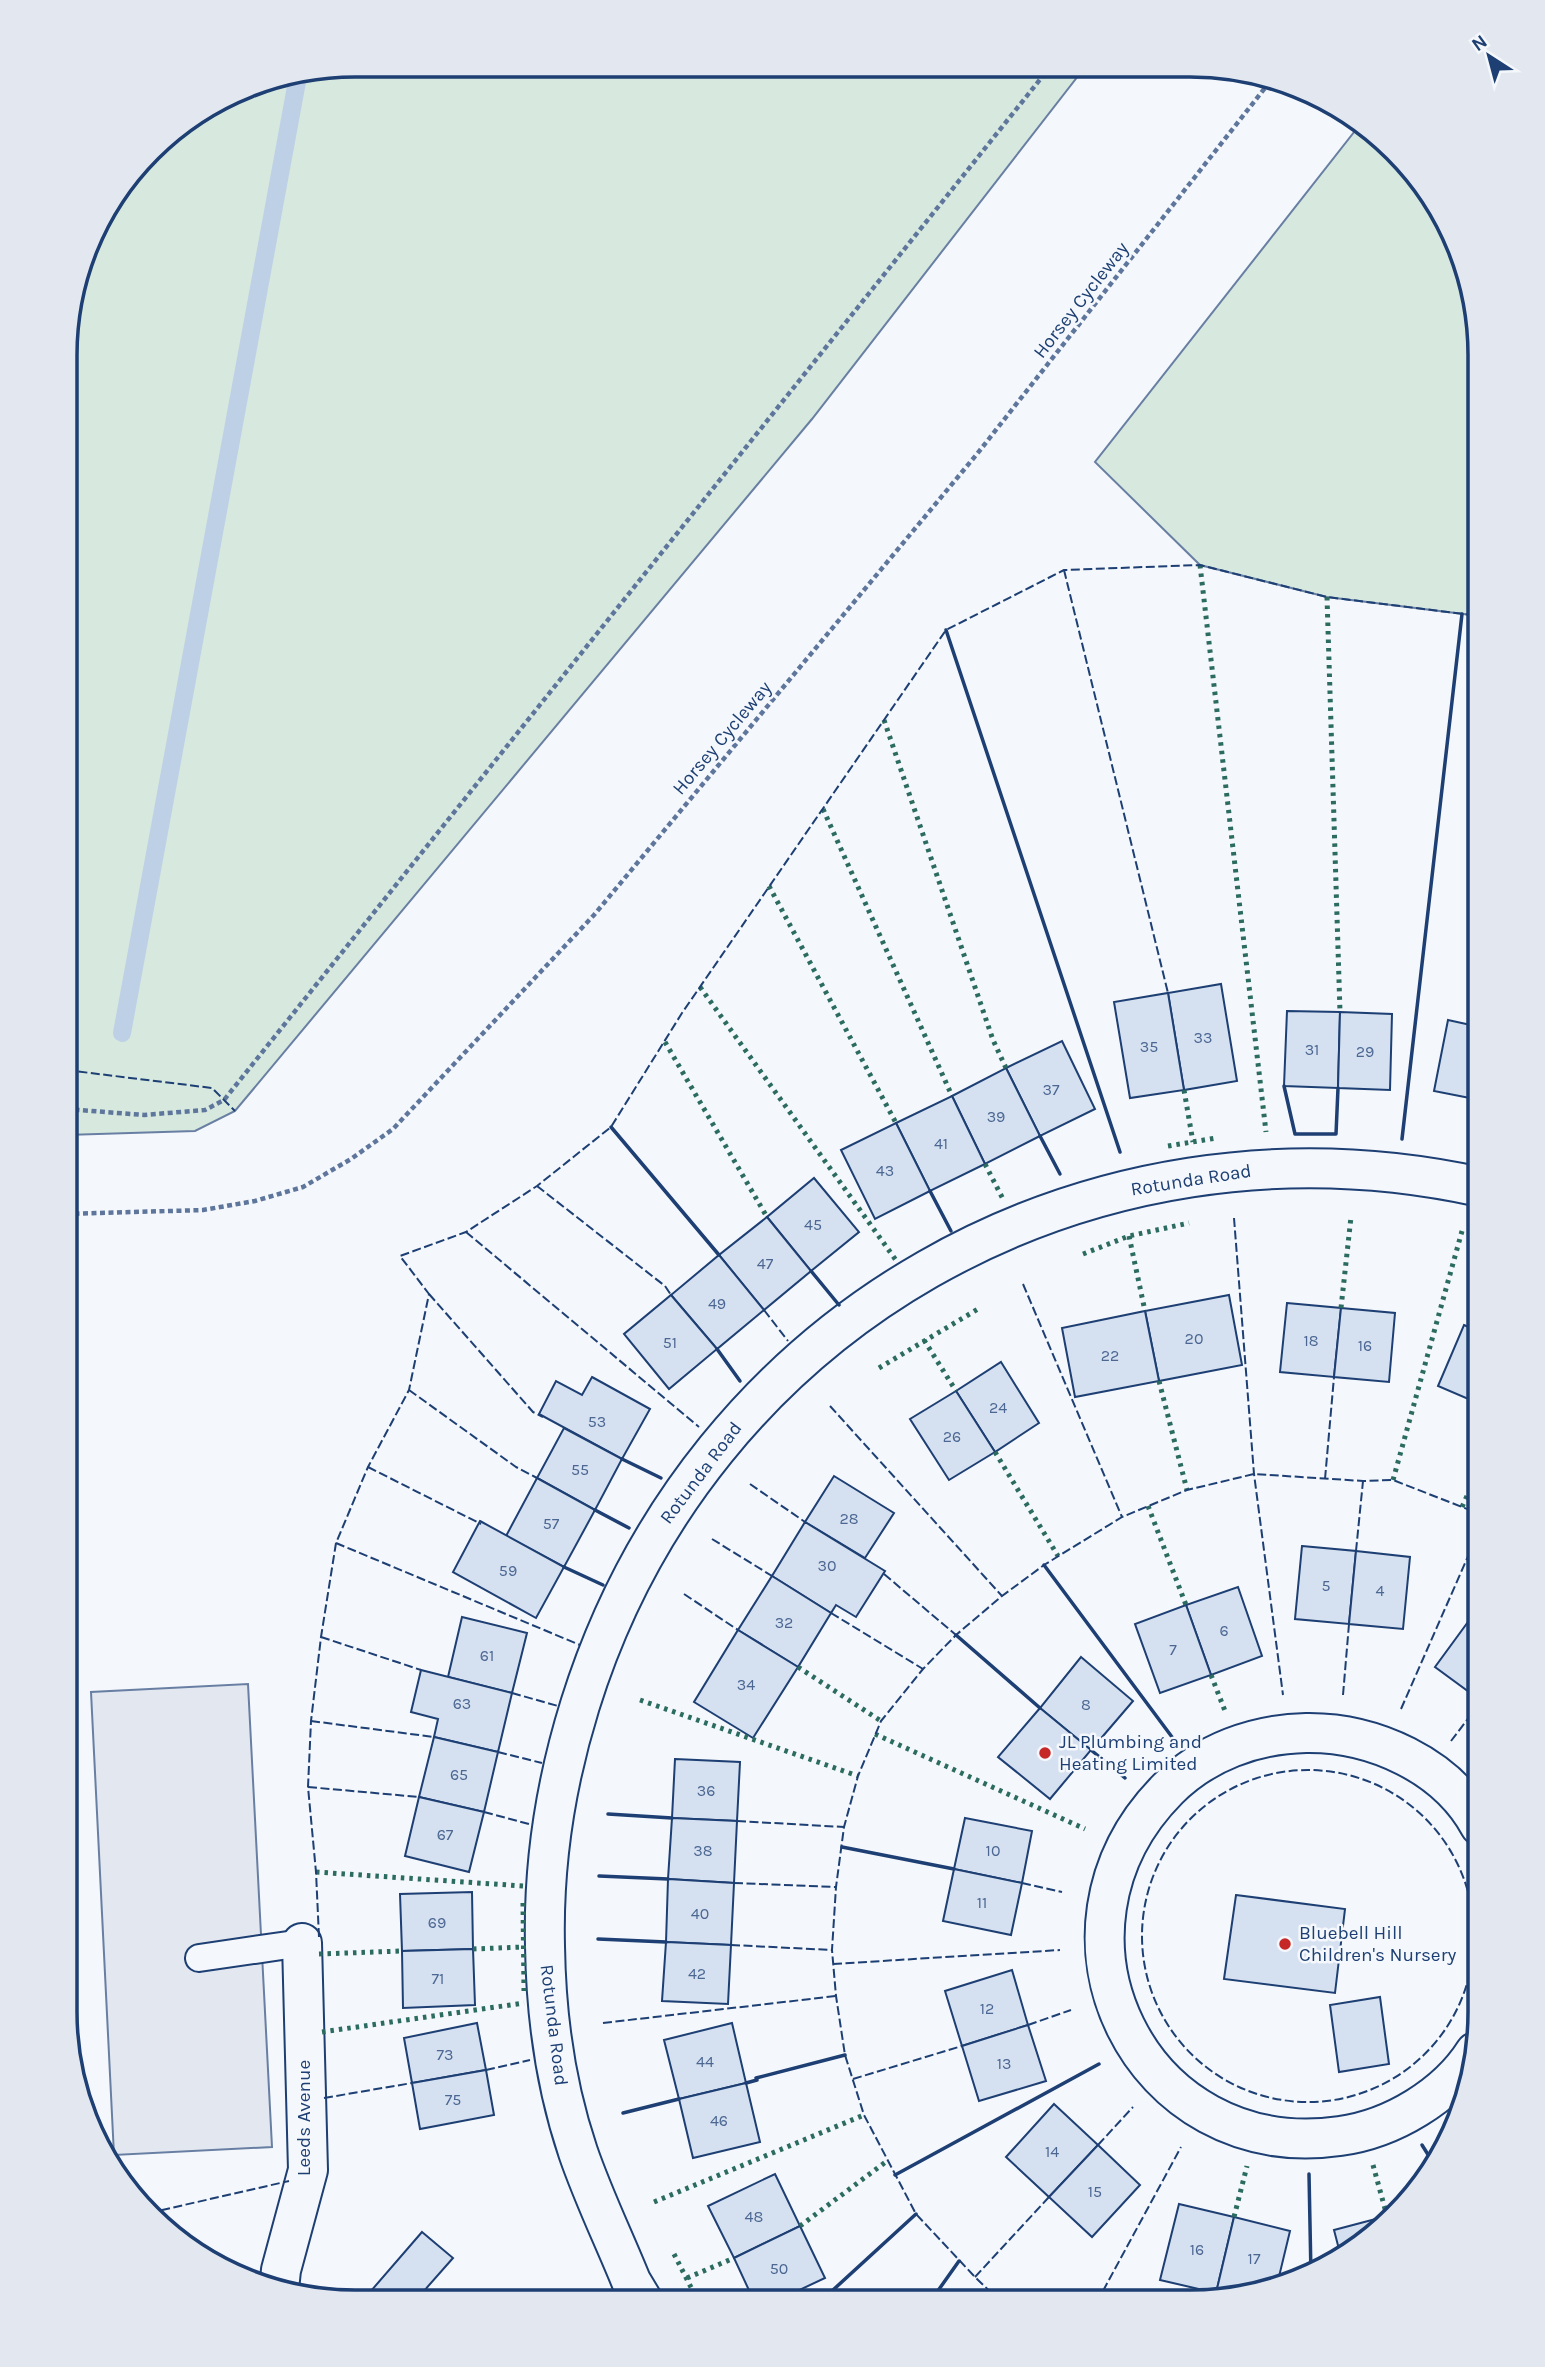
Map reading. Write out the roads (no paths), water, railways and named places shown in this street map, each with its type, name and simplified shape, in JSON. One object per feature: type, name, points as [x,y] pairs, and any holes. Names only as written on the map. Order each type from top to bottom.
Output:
[{"type":"street","name":"Rotunda Road","points":[[636,2290],[578,2152],[560,2082],[545,1959],[547,1875],[555,1805],[570,1736],[590,1671],[617,1604],[650,1542],[690,1483],[730,1431],[782,1378],[834,1332],[892,1290],[954,1254],[1017,1225],[1085,1201],[1152,1184],[1223,1172],[1292,1167],[1364,1169],[1433,1177],[1468,1184]]},
{"type":"street","points":[[1463,2068],[1427,2100],[1381,2126],[1354,2134],[1325,2138],[1272,2137],[1221,2121],[1175,2091],[1139,2050],[1115,2003],[1108,1975],[1105,1934],[1110,1884],[1122,1854],[1155,1802],[1176,1781],[1202,1762],[1258,1738],[1290,1733],[1351,1735],[1408,1758],[1434,1775],[1468,1810]]},
{"type":"street","name":"Leeds Avenue","points":[[280,2280],[308,2170],[302,1943]]},
{"type":"lane","points":[[199,1958],[302,1943]]},
{"type":"waterway","points":[[122,1033],[297,83]]},
{"type":"place","name":"JL Plumbing and Heating Limited","points":[[1045,1753]]},
{"type":"place","name":"Bluebell Hill Children's Nursery","points":[[1285,1944]]}]
